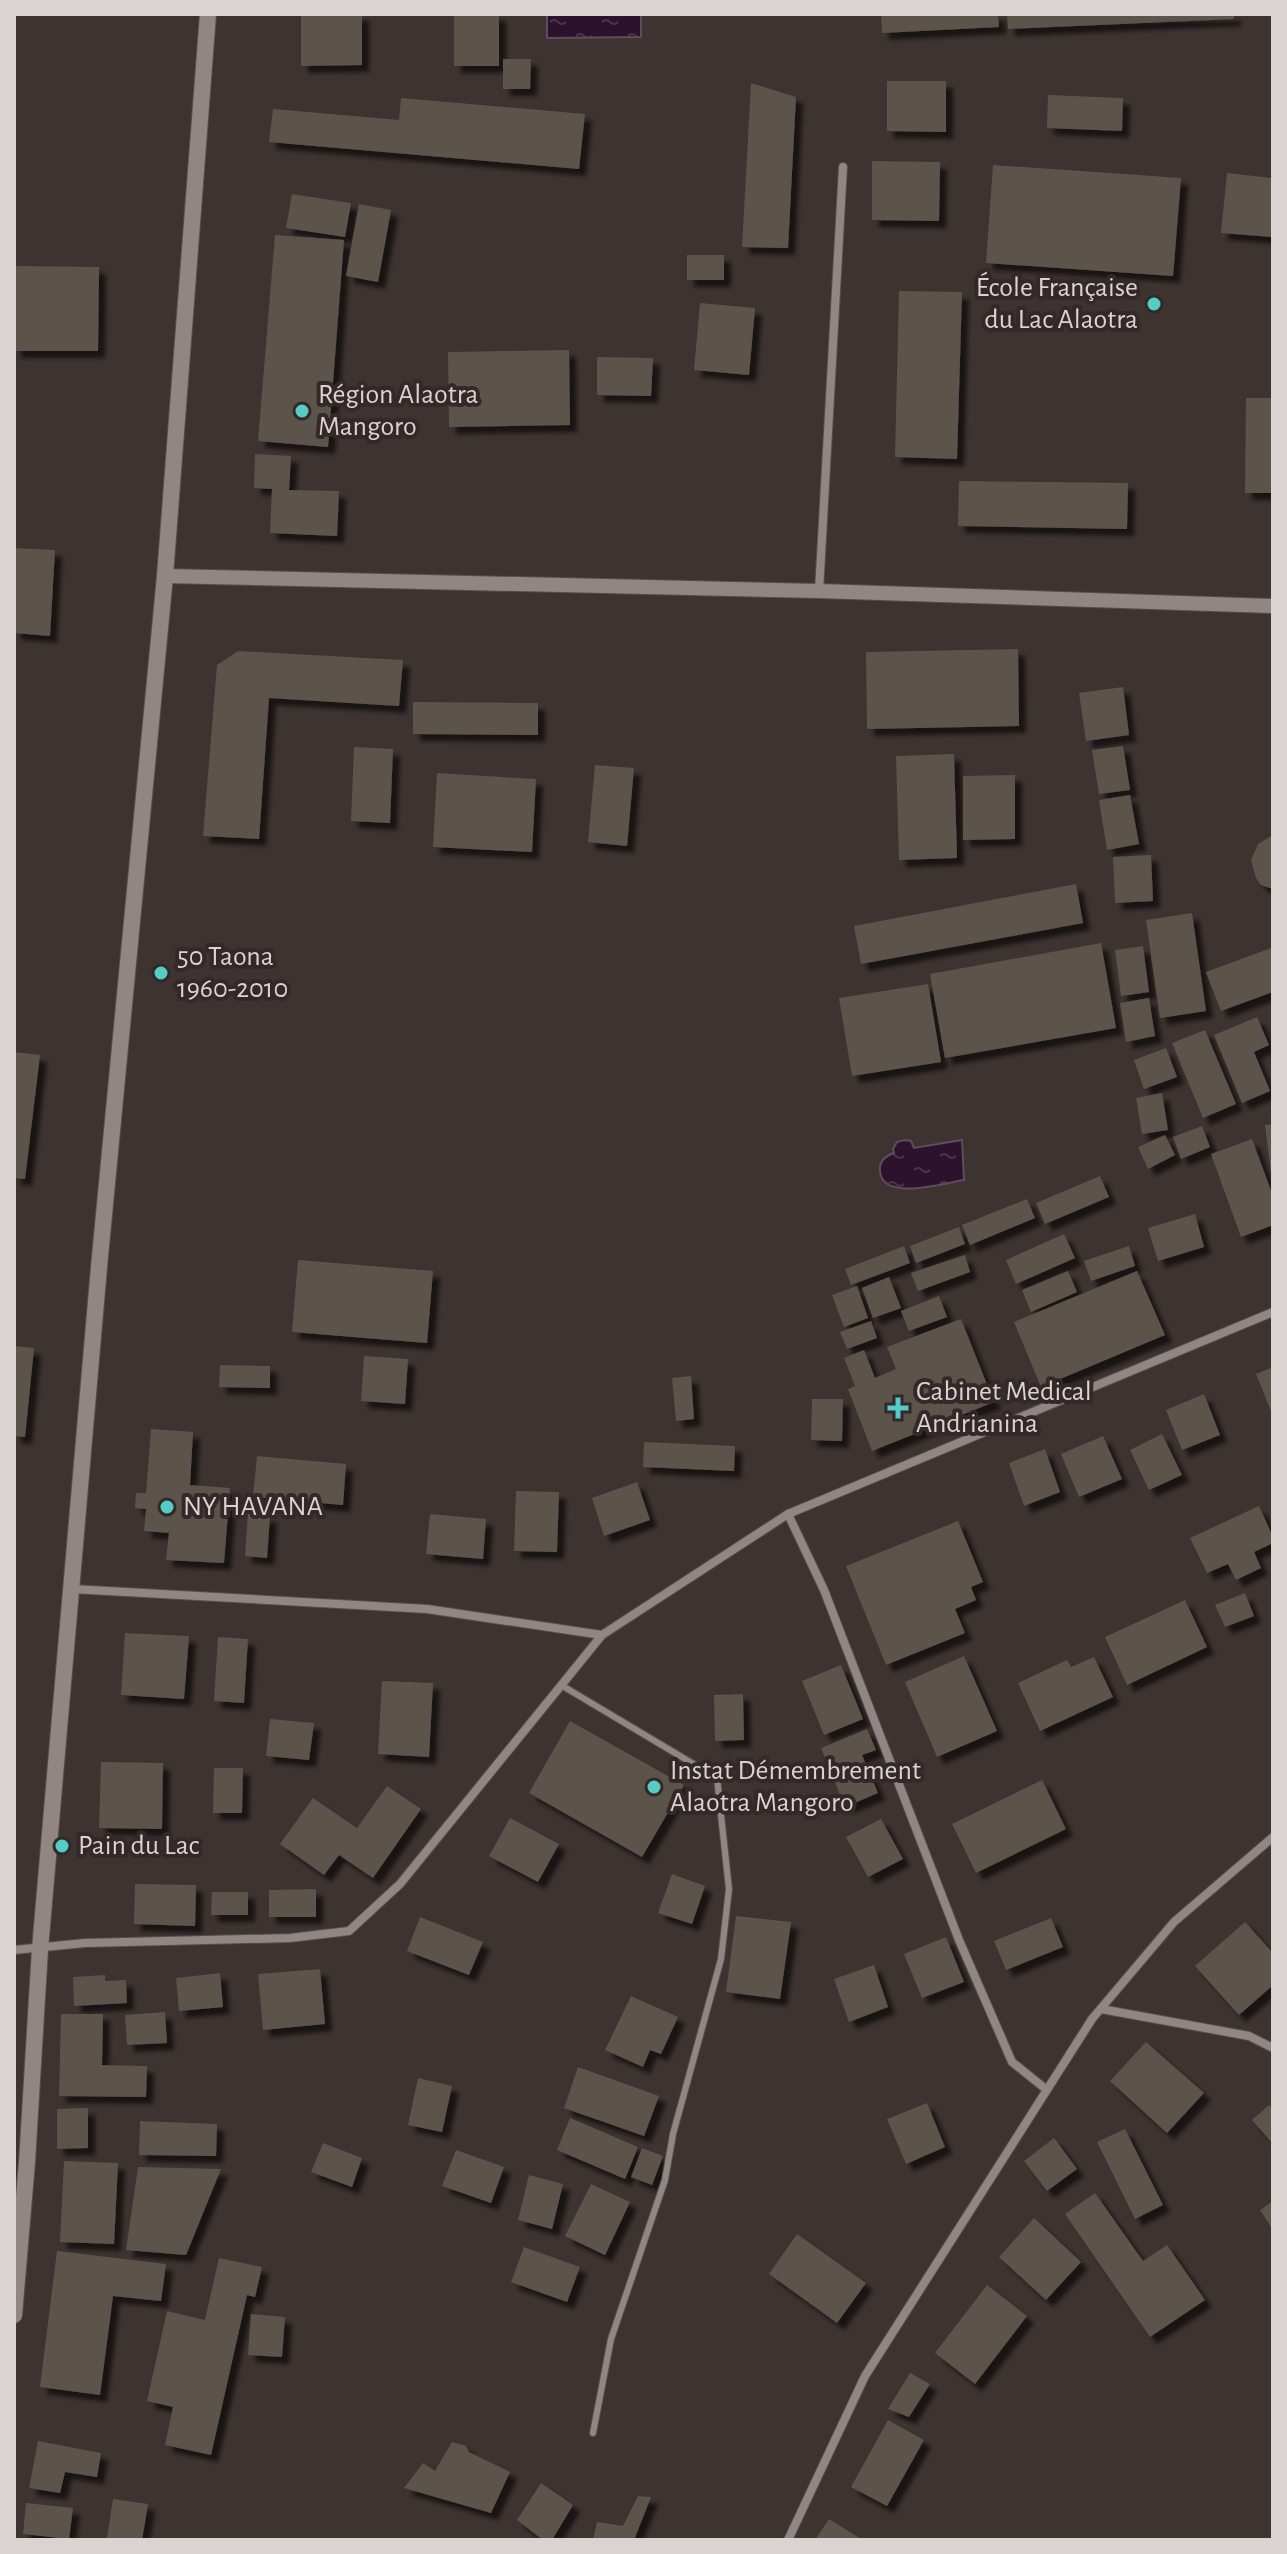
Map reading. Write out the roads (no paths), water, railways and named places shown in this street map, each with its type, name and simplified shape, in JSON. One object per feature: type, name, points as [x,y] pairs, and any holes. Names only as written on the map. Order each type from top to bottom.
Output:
[{"type":"main road","points":[[14,2315],[40,1949],[99,1267],[165,576],[208,14]]},
{"type":"street","points":[[819,591],[843,167]]},
{"type":"street","points":[[165,576],[819,591],[1273,606]]},
{"type":"street","points":[[14,1950],[85,1943],[290,1938],[349,1931],[400,1884],[602,1635],[788,1514],[1273,1312]]},
{"type":"street","points":[[788,1514],[824,1590],[959,1940],[1012,2062],[1047,2090]]},
{"type":"street","points":[[71,1589],[427,1609],[602,1635]]},
{"type":"street","points":[[788,2540],[865,2376],[1101,2009],[1174,1922],[1273,1837]]},
{"type":"street","points":[[1101,2009],[1249,2036],[1273,2048]]},
{"type":"lane","points":[[561,1685],[717,1778],[729,1889],[721,1959],[673,2134],[665,2180],[611,2339],[593,2433]]},
{"type":"water","points":[[547,14],[641,14],[641,37],[547,38]]},
{"type":"water","points":[[962,1140],[964,1180],[929,1187],[891,1186],[883,1180],[880,1164],[885,1157],[894,1153],[897,1142],[911,1141],[914,1148]]},
{"type":"place","name":"École Française du Lac Alaotra","points":[[1154,304]]},
{"type":"place","name":"Région Alaotra Mangoro","points":[[302,411]]},
{"type":"place","name":"50 Taona 1960-2010","points":[[161,973]]},
{"type":"place","name":"Cabinet Medical Andrianina","points":[[898,1408]]},
{"type":"place","name":"NY HAVANA","points":[[167,1507]]},
{"type":"place","name":"Instat Démembrement Alaotra Mangoro","points":[[654,1787]]},
{"type":"place","name":"Pain du Lac","points":[[62,1846]]}]
